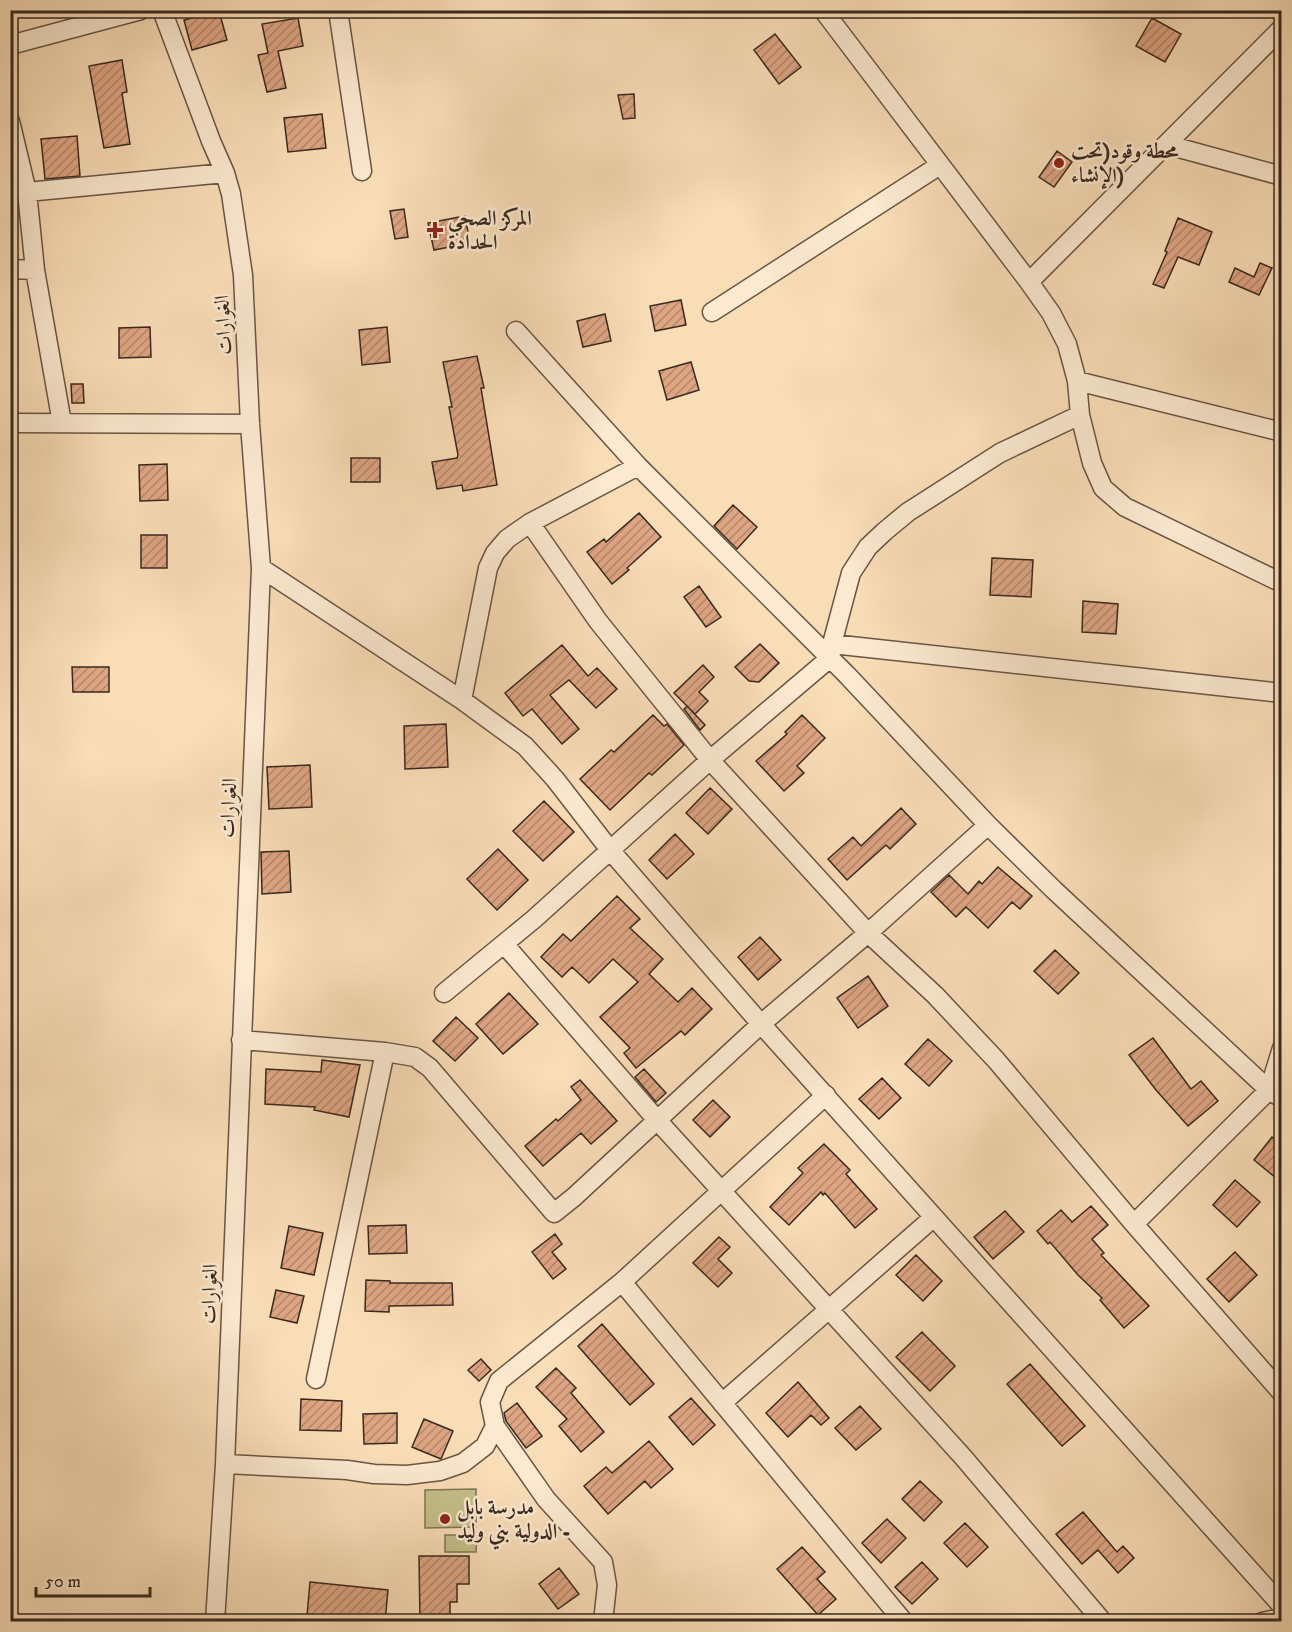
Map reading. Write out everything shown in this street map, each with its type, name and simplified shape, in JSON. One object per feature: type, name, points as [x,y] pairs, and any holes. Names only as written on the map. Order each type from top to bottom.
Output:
[{"type":"street","points":[[10,45],[141,10]]},
{"type":"street","name":"الغوارات","points":[[162,10],[231,194],[243,275],[250,424],[261,568],[225,1464],[215,1622]]},
{"type":"street","points":[[338,10],[362,171]]},
{"type":"street","points":[[823,10],[1051,313],[1067,344],[1077,381],[1080,415],[1092,464],[1103,488],[1125,507],[1281,583]]},
{"type":"street","points":[[1029,282],[1168,145],[1281,28]]},
{"type":"street","points":[[10,121],[27,192],[35,270],[62,423]]},
{"type":"street","points":[[1168,145],[1281,176]]},
{"type":"street","points":[[712,312],[940,165]]},
{"type":"street","points":[[27,192],[225,173]]},
{"type":"street","points":[[10,269],[35,270]]},
{"type":"street","points":[[516,331],[638,466],[831,651],[988,825],[1054,890],[1275,1094]]},
{"type":"street","points":[[1077,381],[1281,432]]},
{"type":"street","points":[[444,993],[504,944],[831,651],[851,573],[868,548],[885,531],[908,513],[1000,453],[1080,415]]},
{"type":"street","points":[[10,423],[250,424]]},
{"type":"street","points":[[462,700],[488,568],[495,552],[507,539],[530,523],[638,466]]},
{"type":"street","points":[[530,523],[598,621],[710,760],[868,933],[935,995],[996,1060],[1281,1394]]},
{"type":"street","points":[[261,568],[462,700],[525,746],[555,779],[610,850],[761,1024],[1281,1606]]},
{"type":"street","points":[[831,651],[1281,693]]},
{"type":"street","points":[[241,1040],[385,1052],[415,1057],[430,1068],[554,1213],[761,1024],[868,933],[988,825]]},
{"type":"street","points":[[504,944],[657,1120],[963,1457],[1103,1622]]},
{"type":"street","points":[[1134,1224],[1275,1094],[1281,1048]]},
{"type":"street","points":[[316,1379],[385,1052]]},
{"type":"street","points":[[603,1622],[607,1584],[603,1562],[546,1499],[495,1426],[490,1402],[498,1382],[622,1282],[826,1095]]},
{"type":"street","points":[[722,1403],[934,1217]]},
{"type":"street","points":[[622,1282],[904,1622]]},
{"type":"street","points":[[225,1464],[347,1470],[374,1474],[407,1475],[440,1471],[463,1463],[485,1446],[495,1426]]},
{"type":"street","points":[[1262,1622],[1281,1618]]},
{"type":"shaded area","points":[[476,1489],[476,1527],[425,1528],[425,1490]]},
{"type":"shaded area","points":[[445,1535],[477,1535],[476,1552],[445,1552]]},
{"type":"building","points":[[219,11],[227,40],[192,50],[184,20]]},
{"type":"building","points":[[298,18],[303,46],[278,51],[286,88],[267,92],[258,55],[268,53],[262,24]]},
{"type":"building","points":[[1152,18],[1181,34],[1165,62],[1136,46]]},
{"type":"building","points":[[775,34],[801,67],[779,84],[754,50]]},
{"type":"building","points":[[122,60],[127,92],[122,93],[130,144],[104,148],[89,66]]},
{"type":"building","points":[[634,94],[635,118],[623,119],[618,95]]},
{"type":"building","points":[[322,114],[326,148],[288,152],[284,118]]},
{"type":"building","points":[[77,136],[80,176],[45,179],[41,139]]},
{"type":"building","points":[[1057,151],[1072,162],[1054,187],[1039,177]]},
{"type":"building","points":[[404,209],[408,237],[395,239],[390,211]]},
{"type":"building","points":[[465,216],[470,243],[434,250],[428,223]]},
{"type":"building","points":[[1178,218],[1212,232],[1199,265],[1178,257],[1164,288],[1153,284]]},
{"type":"building","points":[[1260,263],[1272,268],[1259,295],[1229,282],[1235,268],[1254,277]]},
{"type":"building","points":[[681,300],[686,325],[655,331],[650,306]]},
{"type":"building","points":[[605,314],[611,341],[583,347],[577,321]]},
{"type":"building","points":[[150,327],[151,357],[119,358],[119,328]]},
{"type":"building","points":[[387,327],[390,362],[362,365],[359,330]]},
{"type":"building","points":[[477,356],[484,388],[481,388],[497,485],[463,491],[462,485],[437,489],[432,462],[457,458],[458,455],[443,362]]},
{"type":"building","points":[[691,362],[699,390],[667,400],[659,371]]},
{"type":"building","points":[[71,384],[83,384],[84,403],[72,403]]},
{"type":"building","points":[[351,458],[380,458],[380,482],[351,482]]},
{"type":"building","points":[[167,464],[168,500],[140,501],[139,465]]},
{"type":"building","points":[[733,505],[757,527],[737,549],[714,526]]},
{"type":"building","points":[[639,513],[661,537],[612,584],[587,552],[604,539],[606,542]]},
{"type":"building","points":[[141,535],[167,535],[167,568],[141,568]]},
{"type":"building","points":[[992,558],[1033,560],[1031,597],[990,595]]},
{"type":"building","points":[[699,586],[721,617],[706,627],[684,597]]},
{"type":"building","points":[[1083,601],[1118,604],[1116,634],[1082,632]]},
{"type":"building","points":[[760,644],[779,663],[759,682],[749,681],[735,667]]},
{"type":"building","points":[[562,645],[588,676],[597,668],[617,689],[596,708],[569,680],[550,695],[579,729],[562,744],[532,709],[523,716],[505,693]]},
{"type":"building","points":[[703,665],[714,677],[699,692],[708,701],[695,714],[674,693]]},
{"type":"building","points":[[72,667],[109,667],[109,692],[73,692]]},
{"type":"building","points":[[687,706],[705,725],[700,730],[684,709]]},
{"type":"building","points":[[653,715],[664,726],[667,724],[684,745],[652,775],[649,773],[610,810],[580,779],[611,750],[614,752]]},
{"type":"building","points":[[802,715],[825,738],[797,766],[804,773],[784,791],[756,761],[787,734],[785,732]]},
{"type":"building","points":[[446,724],[448,767],[405,769],[404,726]]},
{"type":"building","points":[[310,765],[312,807],[269,809],[267,767]]},
{"type":"building","points":[[710,788],[732,809],[708,834],[686,813]]},
{"type":"building","points":[[544,801],[574,832],[543,861],[513,831]]},
{"type":"building","points":[[901,808],[916,824],[890,849],[886,845],[847,880],[828,859],[853,837],[861,846]]},
{"type":"building","points":[[675,834],[694,854],[667,879],[649,860]]},
{"type":"building","points":[[498,849],[528,880],[497,910],[467,879]]},
{"type":"building","points":[[289,851],[291,892],[262,894],[261,852]]},
{"type":"building","points":[[998,867],[1032,896],[1020,909],[1012,902],[988,928],[966,907],[956,917],[931,892],[949,875],[968,894],[979,881],[982,884]]},
{"type":"building","points":[[617,896],[640,919],[630,928],[663,959],[649,974],[678,1002],[692,988],[712,1009],[685,1035],[681,1031],[636,1068],[624,1053],[630,1048],[600,1017],[638,982],[613,959],[589,983],[572,967],[562,977],[541,957],[563,934],[571,941]]},
{"type":"building","points":[[760,937],[781,960],[758,980],[738,957]]},
{"type":"building","points":[[1055,950],[1079,973],[1058,994],[1034,971]]},
{"type":"building","points":[[868,976],[888,1006],[858,1028],[837,998]]},
{"type":"building","points":[[509,993],[538,1024],[503,1054],[476,1024]]},
{"type":"building","points":[[456,1017],[478,1038],[455,1061],[433,1041]]},
{"type":"building","points":[[1153,1038],[1191,1089],[1201,1081],[1218,1101],[1188,1126],[1129,1055]]},
{"type":"building","points":[[928,1039],[952,1061],[929,1086],[905,1064]]},
{"type":"building","points":[[322,1060],[360,1065],[349,1117],[314,1110],[315,1107],[265,1104],[266,1069],[321,1072]]},
{"type":"building","points":[[644,1069],[666,1093],[656,1102],[635,1077]]},
{"type":"building","points":[[882,1078],[901,1098],[879,1119],[859,1099]]},
{"type":"building","points":[[580,1080],[617,1121],[591,1144],[581,1133],[543,1166],[525,1146],[581,1100],[571,1087]]},
{"type":"building","points":[[713,1100],[730,1117],[710,1137],[693,1120]]},
{"type":"building","points":[[1272,1137],[1281,1145],[1281,1182],[1254,1160]]},
{"type":"building","points":[[824,1144],[850,1170],[846,1174],[877,1209],[855,1228],[825,1193],[823,1195],[821,1192],[789,1225],[770,1207],[803,1173],[798,1168]]},
{"type":"building","points":[[1235,1180],[1260,1202],[1237,1227],[1213,1205]]},
{"type":"building","points":[[1091,1206],[1108,1225],[1092,1239],[1104,1253],[1101,1255],[1149,1306],[1124,1328],[1100,1300],[1102,1298],[1037,1231],[1061,1210],[1072,1222]]},
{"type":"building","points":[[1005,1211],[1024,1232],[993,1259],[974,1237]]},
{"type":"building","points":[[406,1225],[407,1253],[369,1254],[368,1226]]},
{"type":"building","points":[[289,1226],[323,1233],[314,1275],[281,1268]]},
{"type":"building","points":[[555,1234],[562,1244],[552,1252],[566,1269],[553,1279],[532,1252]]},
{"type":"building","points":[[719,1237],[730,1247],[718,1259],[732,1273],[718,1287],[693,1263]]},
{"type":"building","points":[[1235,1252],[1257,1275],[1229,1302],[1207,1279]]},
{"type":"building","points":[[916,1255],[942,1281],[923,1301],[896,1275]]},
{"type":"building","points":[[366,1280],[390,1281],[390,1283],[452,1283],[453,1305],[389,1306],[389,1312],[365,1311]]},
{"type":"building","points":[[276,1290],[304,1296],[297,1323],[270,1317]]},
{"type":"building","points":[[602,1324],[654,1384],[630,1405],[578,1346]]},
{"type":"building","points":[[922,1332],[955,1366],[930,1391],[896,1357]]},
{"type":"building","points":[[481,1359],[491,1370],[479,1381],[468,1370]]},
{"type":"building","points":[[1030,1364],[1085,1426],[1062,1446],[1007,1384]]},
{"type":"building","points":[[556,1368],[576,1388],[571,1393],[604,1432],[581,1452],[559,1426],[567,1419],[536,1387]]},
{"type":"building","points":[[798,1382],[829,1418],[821,1425],[811,1415],[788,1437],[766,1413]]},
{"type":"building","points":[[691,1398],[715,1425],[693,1445],[669,1417]]},
{"type":"building","points":[[301,1399],[342,1401],[341,1431],[300,1430]]},
{"type":"building","points":[[517,1403],[542,1436],[526,1448],[506,1421],[504,1413]]},
{"type":"building","points":[[860,1406],[881,1429],[856,1450],[835,1428]]},
{"type":"building","points":[[397,1413],[397,1443],[364,1444],[363,1414]]},
{"type":"building","points":[[424,1419],[453,1431],[441,1459],[412,1447]]},
{"type":"building","points":[[649,1441],[673,1469],[651,1488],[645,1481],[608,1514],[584,1486],[606,1467],[612,1473]]},
{"type":"building","points":[[920,1481],[942,1502],[924,1521],[902,1499]]},
{"type":"building","points":[[1083,1512],[1117,1552],[1123,1546],[1134,1558],[1118,1573],[1098,1550],[1082,1564],[1056,1534]]},
{"type":"building","points":[[887,1519],[906,1538],[881,1563],[862,1543]]},
{"type":"building","points":[[965,1523],[988,1547],[967,1567],[944,1543]]},
{"type":"building","points":[[802,1547],[825,1572],[817,1579],[836,1599],[818,1615],[777,1569]]},
{"type":"building","points":[[419,1556],[469,1556],[469,1584],[457,1584],[457,1602],[450,1602],[450,1622],[420,1622]]},
{"type":"building","points":[[922,1562],[938,1579],[912,1604],[895,1587]]},
{"type":"building","points":[[559,1568],[579,1594],[558,1609],[539,1584]]},
{"type":"building","points":[[310,1582],[388,1590],[385,1622],[307,1616]]},
{"type":"place","name":"محطة وقود(تحت الإنشاء)","points":[[1059,163]]},
{"type":"place","name":"المركز الصحي الحدادة","points":[[435,230]]},
{"type":"place","name":"مدرسة بابل الدولية بني وليد -","points":[[445,1519]]}]
